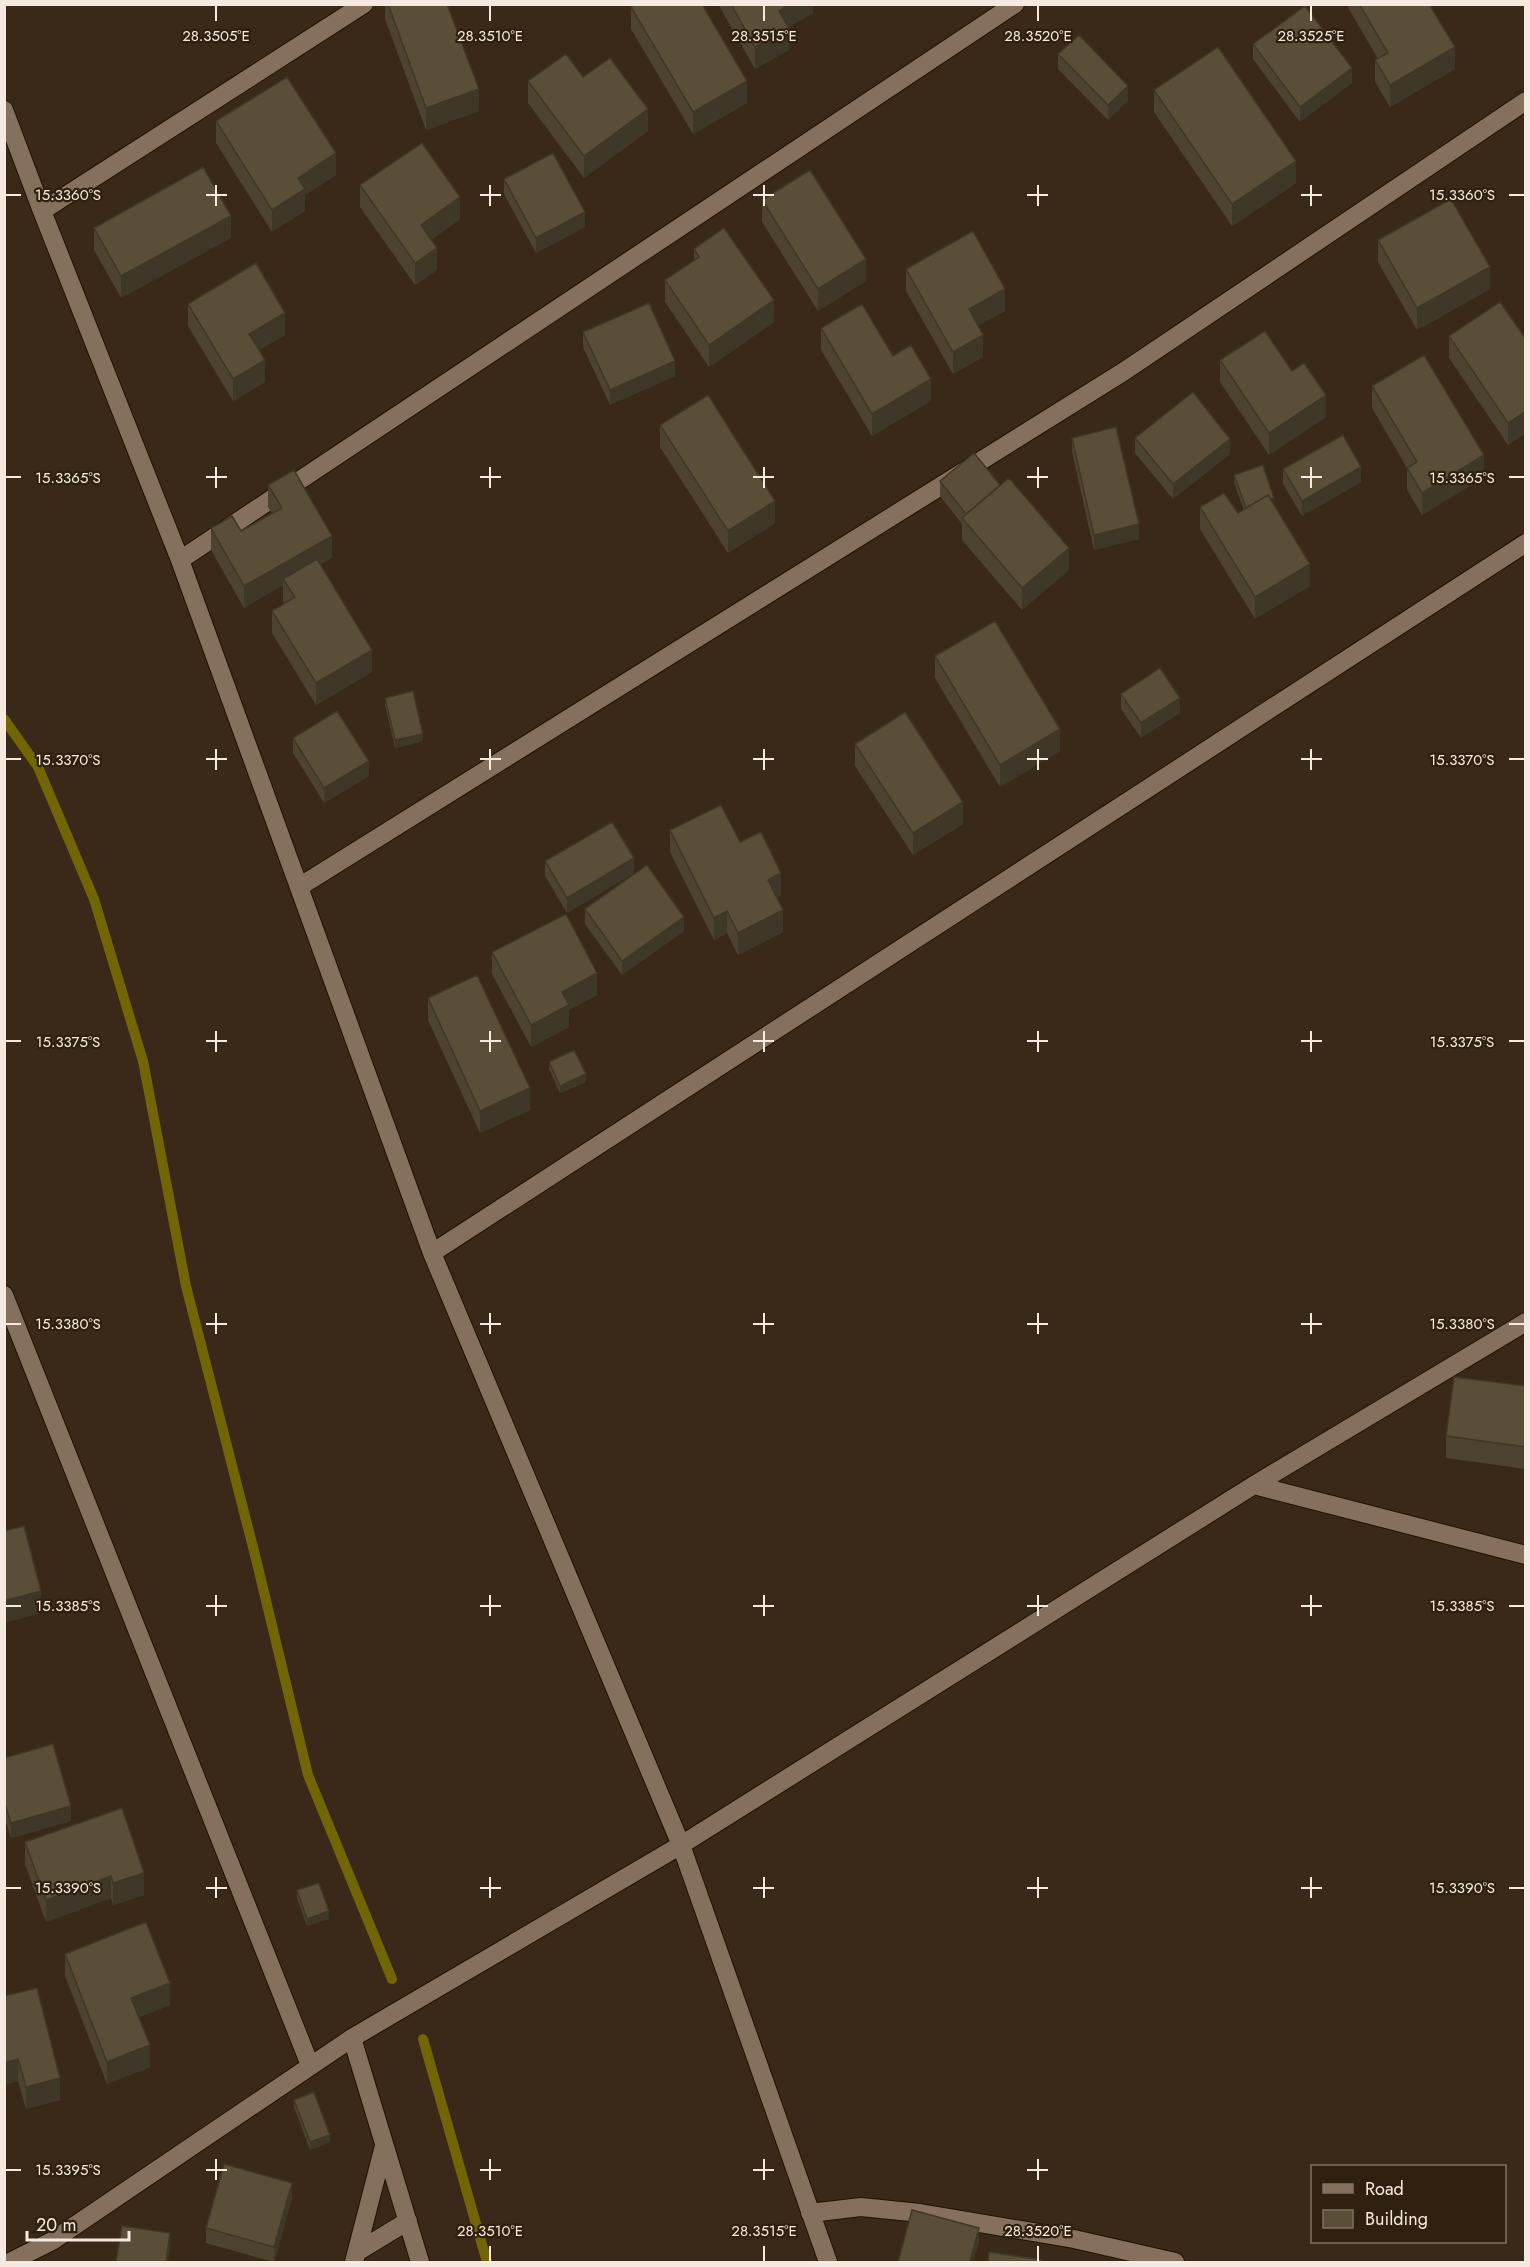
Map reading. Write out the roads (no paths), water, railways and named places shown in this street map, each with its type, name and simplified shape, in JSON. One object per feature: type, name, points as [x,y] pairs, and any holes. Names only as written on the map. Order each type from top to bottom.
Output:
[{"type":"street","points":[[42,211],[364,4]]},
{"type":"street","points":[[180,560],[1015,4]]},
{"type":"street","points":[[299,888],[1123,372],[1526,101]]},
{"type":"street","points":[[4,110],[180,560],[432,1253],[681,1845],[828,2262]]},
{"type":"street","points":[[432,1253],[1526,543]]},
{"type":"street","points":[[4,1295],[310,2065]]},
{"type":"street","points":[[10,2262],[52,2241],[352,2038],[681,1845],[1254,1485],[1526,1322]]},
{"type":"street","points":[[1254,1485],[1526,1555]]},
{"type":"street","points":[[352,2038],[420,2262]]},
{"type":"street","points":[[356,2257],[384,2144]]},
{"type":"street","points":[[810,2213],[861,2206],[920,2213],[1074,2239],[1175,2262]]},
{"type":"street","points":[[356,2257],[408,2221]]},
{"type":"street","points":[[46,2262],[52,2241]]},
{"type":"waterway","points":[[4,719],[38,767],[94,899],[143,1061],[186,1286],[256,1559],[308,1775],[392,1979]]},
{"type":"waterway","points":[[423,2039],[487,2262]]}]
